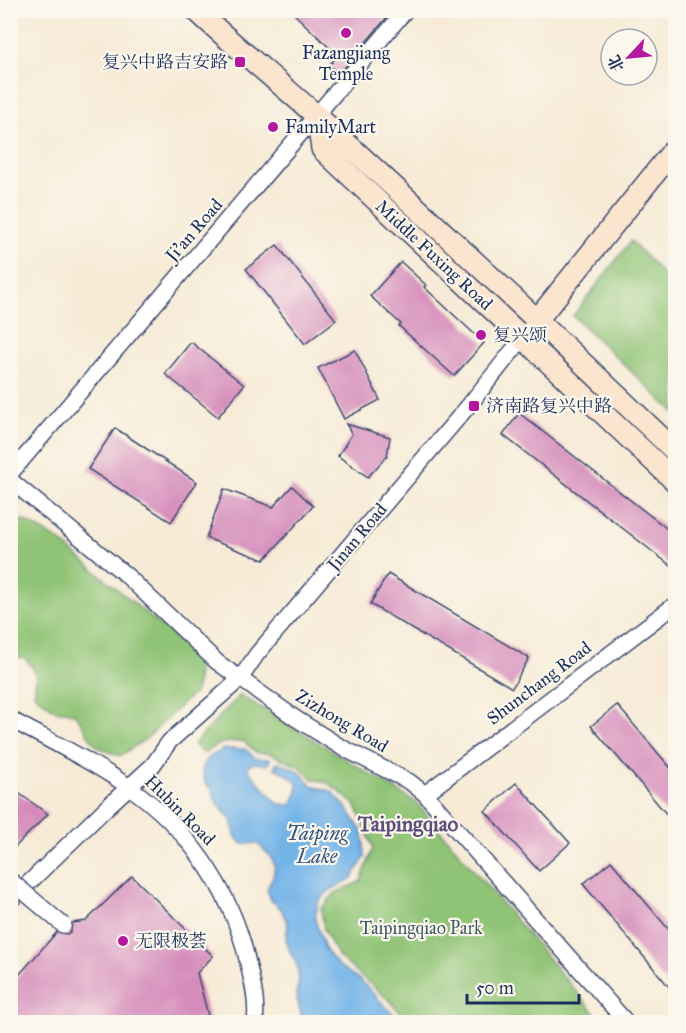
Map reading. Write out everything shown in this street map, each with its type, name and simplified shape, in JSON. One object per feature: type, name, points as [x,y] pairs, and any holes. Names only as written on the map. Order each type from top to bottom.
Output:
[{"type":"main road","name":"Middle Fuxing Road","points":[[195,10],[316,116],[537,320],[675,452]]},
{"type":"main road","name":"Middle Fuxing Road","points":[[316,116],[322,149],[675,482]]},
{"type":"main road","name":"Jinan Road","points":[[537,320],[675,147]]},
{"type":"street","name":"Ji'an Road","points":[[10,474],[406,10]]},
{"type":"street","name":"Jinan Road","points":[[10,901],[16,885],[130,787],[153,765],[169,742],[240,679],[257,654],[470,405],[537,320]]},
{"type":"street","name":"Zizhong Road","points":[[10,480],[126,575],[217,662],[341,747],[410,782],[425,794],[626,1023]]},
{"type":"street","name":"Shunchang Road","points":[[425,794],[675,604]]},
{"type":"street","name":"Hubin Road","points":[[10,719],[130,787],[150,802],[200,857],[222,892],[241,937],[254,989],[255,1023]]},
{"type":"street","points":[[16,885],[63,925]]},
{"type":"green space","points":[[631,241],[675,287],[675,413],[573,316]]},
{"type":"green space","points":[[10,518],[25,521],[57,539],[195,654],[198,672],[196,691],[146,739],[120,756],[97,746],[72,713],[56,711],[34,694],[36,678],[34,670],[24,658],[11,657]]},
{"type":"green space","name":"Taipingqiao Park","points":[[240,695],[416,802],[602,1022],[408,1022],[391,1002],[339,957],[324,930],[321,909],[335,893],[361,881],[373,848],[356,806],[330,784],[313,779],[300,767],[269,753],[257,753],[243,741],[222,743],[203,753],[194,744]]},
{"type":"water","name":"Taiping Lake","points":[[224,749],[245,749],[255,758],[270,759],[268,765],[255,763],[249,765],[248,770],[278,804],[291,805],[297,794],[297,783],[287,774],[274,768],[277,762],[299,771],[312,786],[331,791],[346,807],[363,833],[365,857],[352,878],[329,891],[318,902],[315,919],[325,949],[338,965],[360,980],[401,1022],[303,1022],[296,994],[299,980],[297,965],[286,939],[288,925],[281,909],[271,900],[267,889],[275,869],[272,859],[257,843],[243,844],[236,838],[231,820],[217,803],[212,789],[205,782],[202,769],[208,758]]},
{"type":"building","name":"Fazangjiang Temple","points":[[290,10],[393,10],[339,74],[329,65],[338,56]]},
{"type":"building","points":[[277,245],[336,320],[305,344],[246,269]]},
{"type":"building","points":[[401,262],[426,285],[424,287],[484,343],[454,376],[370,296]]},
{"type":"building","points":[[191,342],[244,385],[218,417],[165,374]]},
{"type":"building","points":[[355,350],[380,400],[344,419],[318,368]]},
{"type":"building","points":[[519,413],[675,535],[675,569],[503,435]]},
{"type":"building","points":[[346,424],[390,437],[387,456],[368,477],[338,456],[352,434]]},
{"type":"building","points":[[115,428],[197,482],[171,522],[88,469]]},
{"type":"building","points":[[292,486],[313,506],[264,560],[206,538],[224,489],[273,507]]},
{"type":"building","points":[[388,574],[529,658],[512,688],[370,604]]},
{"type":"building","points":[[617,705],[675,773],[675,824],[591,726]]},
{"type":"building","points":[[516,783],[570,843],[539,871],[485,811]]},
{"type":"building","points":[[10,787],[48,814],[10,852]]},
{"type":"building","points":[[611,861],[675,937],[675,994],[583,884]]},
{"type":"building","name":"无限极荟","points":[[132,876],[213,956],[197,973],[210,1023],[10,1023],[10,985],[57,932],[67,934],[71,931],[72,923],[86,921]]},
{"type":"place","name":"Fazangjiang Temple","points":[[346,33]]},
{"type":"place","name":"复兴中路吉安路","points":[[240,62]]},
{"type":"place","name":"FamilyMart","points":[[273,127]]},
{"type":"place","name":"复兴颂","points":[[481,335]]},
{"type":"place","name":"济南路复兴中路","points":[[474,406]]},
{"type":"place","name":"无限极荟","points":[[123,941]]},
{"type":"district","name":"Taipingqiao","points":[[408,824]]}]
